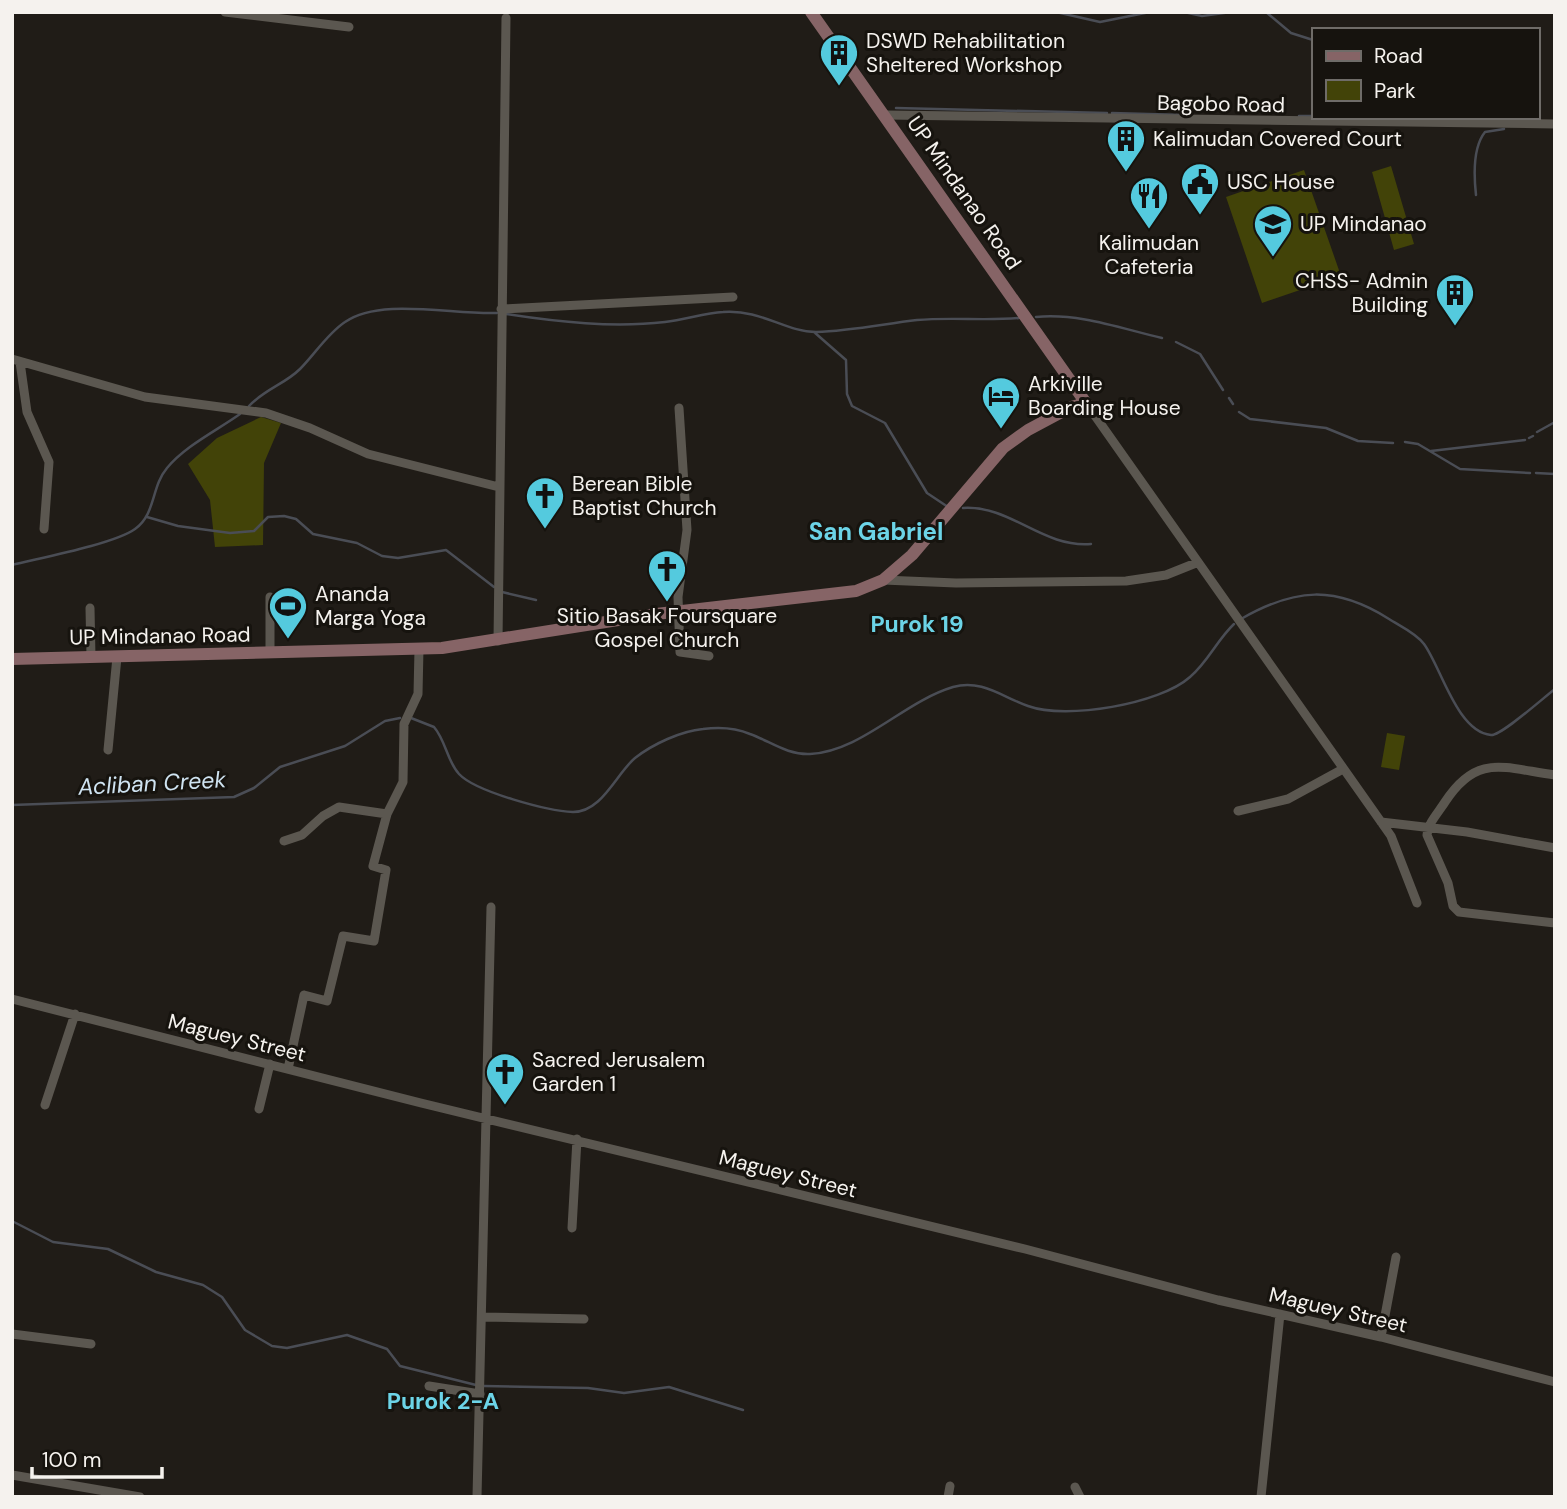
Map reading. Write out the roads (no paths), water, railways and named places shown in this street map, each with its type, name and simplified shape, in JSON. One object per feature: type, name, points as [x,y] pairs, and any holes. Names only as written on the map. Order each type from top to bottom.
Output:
[{"type":"street","points":[[225,12],[349,27]]},
{"type":"street","name":"UP Mindanao Road","points":[[12,659],[419,649],[498,641],[678,611],[856,592],[883,580],[930,537],[1003,448],[1028,430],[1084,400],[811,12]]},
{"type":"street","points":[[498,641],[507,132],[506,18]]},
{"type":"street","name":"Bagobo Road","points":[[886,115],[1555,124]]},
{"type":"street","points":[[502,309],[733,297]]},
{"type":"street","points":[[44,529],[49,462],[47,451],[27,412],[16,361],[145,397],[266,413],[310,428],[368,454],[499,487]]},
{"type":"street","points":[[1084,400],[1196,563],[1381,822],[1402,857],[1417,903]]},
{"type":"street","points":[[679,408],[687,530],[678,611],[680,652],[709,656]]},
{"type":"street","points":[[883,580],[956,583],[1126,581],[1166,575],[1196,563]]},
{"type":"street","points":[[270,597],[270,653]]},
{"type":"street","points":[[90,608],[90,657]]},
{"type":"street","points":[[288,1069],[304,995],[327,1001],[343,936],[374,941],[386,870],[373,866],[387,814],[403,782],[404,724],[418,694],[419,649]]},
{"type":"street","points":[[108,750],[117,657]]},
{"type":"street","points":[[1238,811],[1288,799],[1343,769]]},
{"type":"street","points":[[1555,775],[1476,769],[1463,777],[1428,827],[1429,843],[1448,883],[1456,910],[1555,923]]},
{"type":"street","points":[[284,841],[302,835],[323,816],[339,807],[387,814]]},
{"type":"street","points":[[1381,822],[1555,848]]},
{"type":"street","points":[[477,1497],[491,907]]},
{"type":"street","name":"Maguey Street","points":[[12,999],[1280,1314],[1381,1336],[1555,1382]]},
{"type":"street","points":[[45,1105],[75,1014]]},
{"type":"street","points":[[259,1109],[270,1064]]},
{"type":"street","points":[[572,1228],[577,1139]]},
{"type":"street","points":[[1381,1336],[1396,1257]]},
{"type":"street","points":[[1261,1497],[1280,1314]]},
{"type":"street","points":[[482,1317],[584,1319]]},
{"type":"street","points":[[12,1334],[91,1345]]},
{"type":"street","points":[[429,1386],[480,1394]]},
{"type":"street","points":[[12,1475],[140,1497]]},
{"type":"street","points":[[948,1497],[950,1486]]},
{"type":"street","points":[[1075,1487],[1080,1497]]},
{"type":"waterway","points":[[1056,12],[1100,22],[1150,12]]},
{"type":"waterway","points":[[1184,12],[1202,16],[1231,12]]},
{"type":"waterway","points":[[1266,12],[1291,33],[1312,40]]},
{"type":"waterway","points":[[896,108],[1107,113]]},
{"type":"waterway","points":[[1112,113],[1184,115]]},
{"type":"waterway","points":[[1299,116],[1312,116]]},
{"type":"waterway","points":[[1476,195],[1475,162],[1481,138],[1485,132],[1504,129]]},
{"type":"waterway","points":[[249,406],[294,374],[332,332],[360,315],[377,310],[397,309],[497,313]]},
{"type":"waterway","points":[[506,314],[565,322],[626,324],[665,322],[737,312],[816,332],[917,320],[1019,318]]},
{"type":"waterway","points":[[1036,317],[1084,319],[1162,338]]},
{"type":"waterway","points":[[814,332],[846,360],[847,394],[852,406],[885,423],[927,493],[948,507]]},
{"type":"waterway","points":[[1176,342],[1200,354],[1223,390]]},
{"type":"waterway","points":[[1229,398],[1233,404]]},
{"type":"waterway","points":[[1239,412],[1250,419],[1326,428],[1358,441],[1393,443]]},
{"type":"waterway","points":[[12,565],[94,545],[135,529],[147,516],[158,483],[174,460],[240,414]]},
{"type":"waterway","points":[[1537,432],[1555,422]]},
{"type":"waterway","points":[[1529,438],[1533,436]]},
{"type":"waterway","points":[[1431,451],[1525,440]]},
{"type":"waterway","points":[[1405,442],[1418,444],[1460,469],[1530,473]]},
{"type":"waterway","points":[[1536,473],[1555,474]]},
{"type":"waterway","points":[[963,508],[996,513],[1057,540],[1091,544]]},
{"type":"waterway","points":[[147,517],[178,526],[230,533],[254,531],[268,517],[284,516],[296,519],[313,534],[357,543],[382,556],[398,558],[446,550],[494,587]]},
{"type":"waterway","points":[[502,592],[536,600]]},
{"type":"waterway","name":"Acliban Creek","points":[[1241,619],[1279,601],[1297,596],[1333,596],[1369,608],[1421,640],[1459,711],[1479,731],[1491,735],[1512,723],[1555,689]]},
{"type":"waterway","name":"Acliban Creek","points":[[411,718],[434,727],[455,769],[468,781],[496,794],[573,812],[592,806],[642,753],[668,739],[694,730],[739,730],[786,750],[810,754],[847,744],[917,703],[963,685],[983,687],[1028,706],[1045,710],[1088,710],[1136,702],[1176,687],[1190,677],[1234,624]]},
{"type":"waterway","name":"Acliban Creek","points":[[12,805],[234,797],[254,788],[280,767],[345,746],[385,721],[400,718]]},
{"type":"waterway","points":[[12,1221],[53,1242],[108,1249],[156,1272],[203,1285],[222,1297],[245,1330],[272,1346],[287,1348],[347,1335],[387,1349],[400,1366],[476,1385]]},
{"type":"waterway","points":[[484,1386],[588,1388],[624,1393],[669,1387],[743,1410]]},
{"type":"place","name":"DSWD Rehabilitation Sheltered Workshop","points":[[839,87]]},
{"type":"place","name":"Kalimudan Covered Court","points":[[1126,173]]},
{"type":"place","name":"USC House","points":[[1200,216]]},
{"type":"place","name":"Kalimudan Cafeteria","points":[[1149,230]]},
{"type":"place","name":"UP Mindanao","points":[[1273,258]]},
{"type":"place","name":"CHSS- Admin Building","points":[[1455,327]]},
{"type":"place","name":"Arkiville Boarding House","points":[[1001,430]]},
{"type":"place","name":"Berean Bible Baptist Church","points":[[545,530]]},
{"type":"place","name":"Sitio Basak Foursquare Gospel Church","points":[[667,603]]},
{"type":"place","name":"Ananda Marga Yoga","points":[[288,640]]},
{"type":"place","name":"Sacred Jerusalem Garden 1","points":[[505,1106]]},
{"type":"district","name":"San Gabriel","points":[[876,532]]},
{"type":"district","name":"Purok 19","points":[[917,624]]},
{"type":"district","name":"Purok 2-A","points":[[443,1401]]}]
